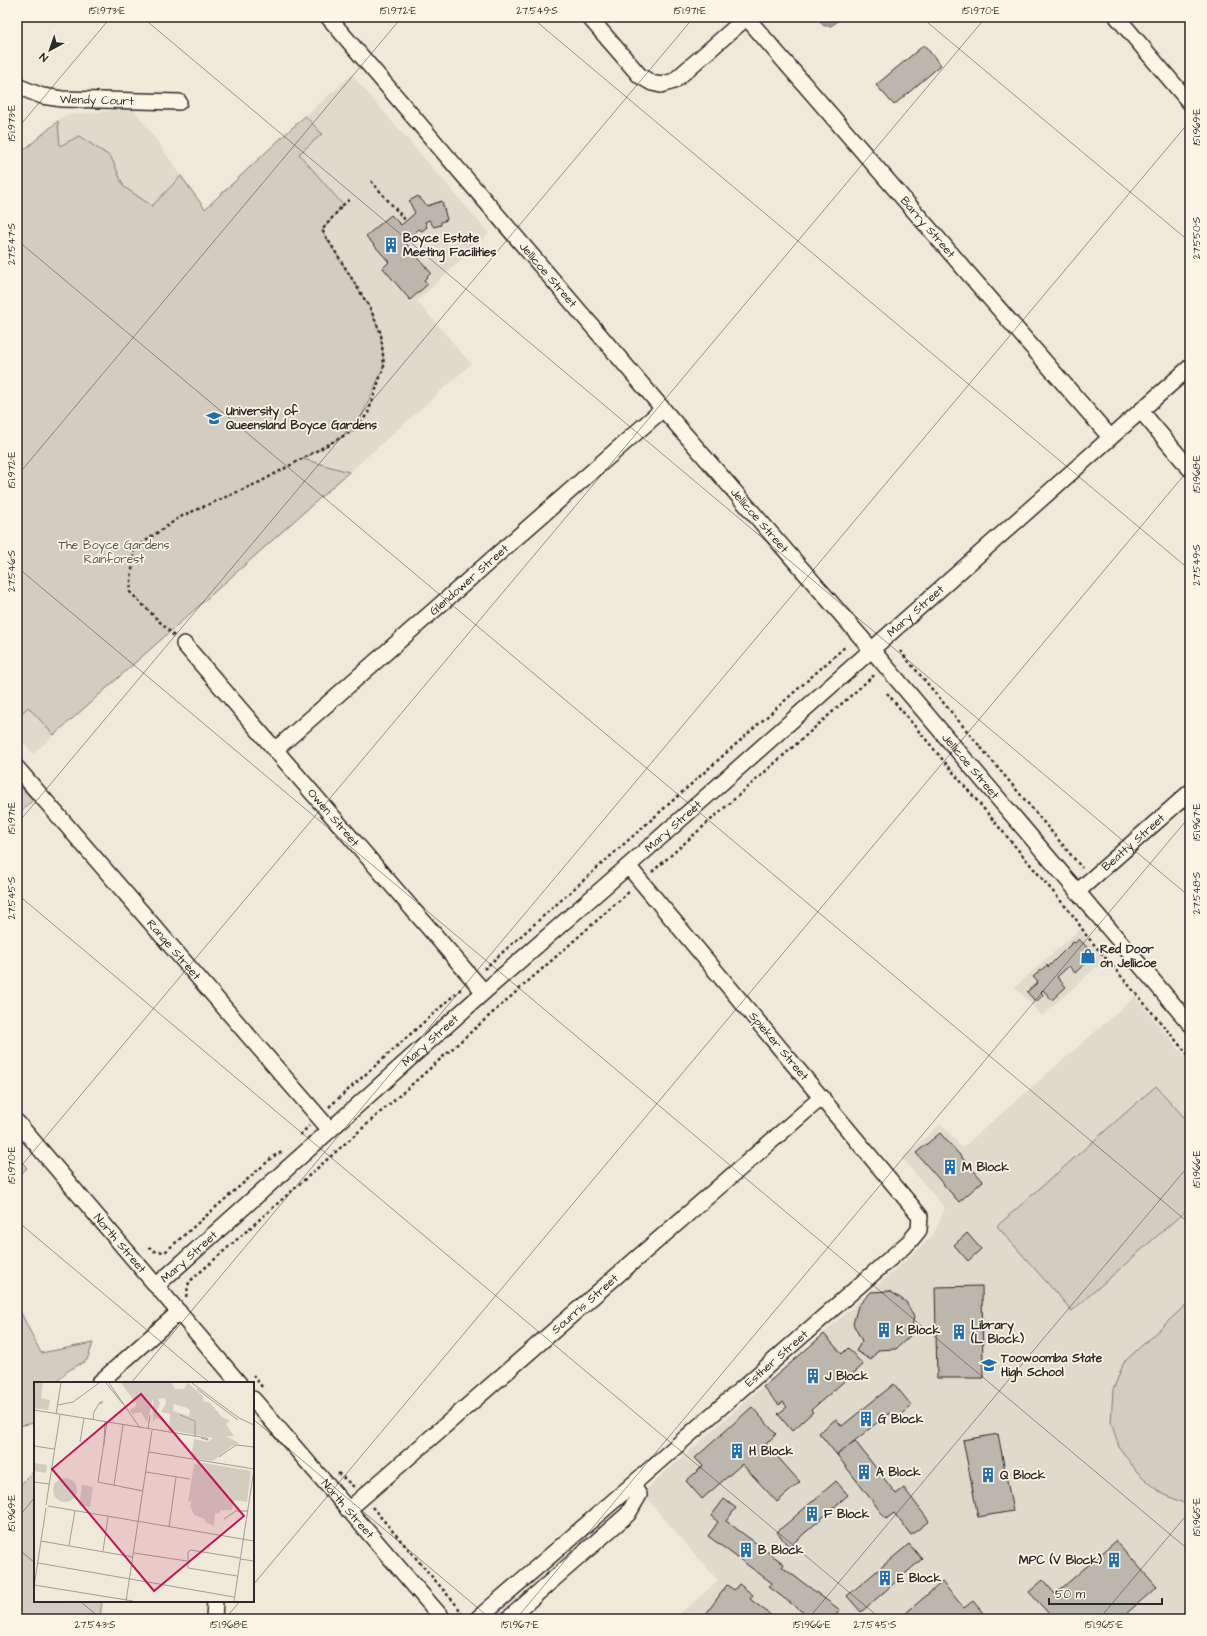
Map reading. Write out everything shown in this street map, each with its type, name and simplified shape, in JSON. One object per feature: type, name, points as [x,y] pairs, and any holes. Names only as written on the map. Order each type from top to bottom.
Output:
[{"type":"street","name":"Jellicoe Street","points":[[328,17],[663,410],[872,650],[1190,1024]]},
{"type":"street","points":[[589,17],[640,76],[652,83],[661,85],[674,81],[746,17]]},
{"type":"street","name":"Barry Street","points":[[746,17],[1110,438]]},
{"type":"street","points":[[1116,17],[1190,103]]},
{"type":"street","name":"Wendy Court","points":[[17,86],[42,96],[62,99],[179,102]]},
{"type":"street","name":"Mary Street","points":[[156,1286],[484,992],[1190,368]]},
{"type":"street","name":"Glendower Street","points":[[276,750],[663,410]]},
{"type":"street","points":[[1141,411],[1190,470]]},
{"type":"street","name":"Owen Street","points":[[184,644],[484,992]]},
{"type":"street","name":"Range Street","points":[[17,768],[330,1130]]},
{"type":"street","name":"Beatty Street","points":[[1077,892],[1190,792]]},
{"type":"street","name":"Spieker Street","points":[[628,866],[920,1216],[920,1230]]},
{"type":"street","name":"Sourris Street","points":[[348,1510],[822,1097]]},
{"type":"street","name":"North Street","points":[[17,1122],[236,1381]]},
{"type":"street","name":"Esther Street","points":[[477,1619],[910,1241],[920,1230]]},
{"type":"street","points":[[100,1382],[179,1312]]},
{"type":"street","name":"North Street","points":[[254,1400],[443,1619]]},
{"type":"street","points":[[508,1619],[628,1514],[639,1495],[632,1485]]},
{"type":"street","points":[[214,1619],[215,1602]]},
{"type":"path","points":[[371,181],[406,221]]},
{"type":"path","points":[[184,644],[130,592],[134,548],[180,517],[260,482],[356,429],[368,413],[384,366],[381,334],[370,308],[322,230],[350,199]]},
{"type":"path","points":[[297,1139],[318,1116],[846,646]]},
{"type":"path","points":[[900,651],[1091,880]]},
{"type":"path","points":[[188,1300],[185,1296],[189,1282],[873,676],[878,682]]},
{"type":"path","points":[[883,688],[1075,918],[1086,935],[1190,1057]]},
{"type":"path","points":[[149,1247],[154,1251],[165,1252],[274,1156],[284,1151]]},
{"type":"path","points":[[250,1372],[265,1389]]},
{"type":"path","points":[[333,1469],[347,1480],[363,1497],[458,1607],[462,1615]]},
{"type":"shaded area","points":[[816,17],[836,17],[837,22],[831,26],[824,26]]},
{"type":"shaded area","name":"University of Queensland Boyce Gardens","points":[[352,75],[489,233],[417,301],[471,364],[33,754],[17,735],[17,156],[65,115],[134,109],[205,209],[278,140]]},
{"type":"shaded area","points":[[1079,930],[1104,960],[1042,1016],[1015,987]]},
{"type":"shaded area","name":"Toowoomba State High School","points":[[1135,997],[1190,1062],[1190,1619],[674,1619],[718,1581],[642,1493],[932,1237],[945,1208],[902,1158],[941,1124],[962,1148]]},
{"type":"green space","name":"The Boyce Gardens Rainforest","points":[[305,116],[322,134],[299,154],[343,205],[322,231],[370,308],[381,334],[384,366],[356,429],[303,459],[349,472],[54,735],[28,707],[17,718],[17,156],[58,121],[60,146],[79,136],[111,157],[124,187],[152,206],[181,176],[205,209]]},
{"type":"green space","points":[[17,783],[33,800],[17,815]]},
{"type":"green space","points":[[1156,1086],[1190,1124],[1190,1207],[1072,1311],[997,1226]]},
{"type":"green space","points":[[17,1156],[27,1168],[17,1178]]},
{"type":"green space","points":[[1190,1301],[1190,1506],[1161,1493],[1137,1472],[1119,1447],[1111,1422],[1113,1390],[1124,1362]]},
{"type":"green space","points":[[17,1305],[41,1353],[93,1343],[87,1360],[66,1372],[57,1382],[34,1382],[34,1423],[17,1426]]},
{"type":"green space","points":[[34,1471],[34,1602],[102,1602],[100,1619],[17,1619],[17,1488]]},
{"type":"building","points":[[924,45],[941,65],[894,105],[876,85]]},
{"type":"building","name":"Boyce Estate Meeting Facilities","points":[[418,196],[427,206],[442,201],[447,220],[441,222],[441,225],[434,227],[429,220],[425,222],[427,227],[422,231],[419,229],[404,241],[431,273],[424,280],[428,284],[410,300],[383,268],[389,262],[366,236],[391,215],[401,225],[415,213],[409,201]]},
{"type":"building","points":[[1079,939],[1094,955],[1075,973],[1069,966],[1057,977],[1066,987],[1052,1000],[1043,990],[1041,992],[1043,995],[1036,1002],[1027,992],[1038,982],[1033,977],[1047,965],[1048,967],[1073,942],[1075,943]]},
{"type":"building","name":"M Block","points":[[940,1133],[983,1181],[959,1202],[916,1153]]},
{"type":"building","points":[[967,1233],[981,1249],[968,1261],[954,1245]]},
{"type":"building","name":"Library (L Block)","points":[[982,1286],[983,1378],[937,1378],[935,1287]]},
{"type":"building","name":"K Block","points":[[890,1291],[906,1302],[914,1317],[910,1336],[896,1349],[878,1350],[871,1360],[856,1351],[862,1341],[853,1324],[858,1306],[871,1292]]},
{"type":"building","name":"J Block","points":[[824,1334],[842,1354],[848,1348],[863,1365],[811,1410],[813,1412],[792,1431],[778,1414],[787,1407],[783,1402],[779,1405],[763,1387]]},
{"type":"building","name":"G Block","points":[[894,1384],[912,1406],[895,1420],[889,1413],[837,1455],[819,1433],[836,1419],[842,1426]]},
{"type":"building","name":"H Block","points":[[752,1407],[776,1434],[766,1444],[800,1482],[777,1502],[742,1464],[702,1499],[686,1481],[703,1466],[695,1458]]},
{"type":"building","name":"Q Block","points":[[998,1434],[1013,1511],[978,1517],[963,1440]]},
{"type":"building","name":"A Block","points":[[855,1441],[896,1494],[904,1488],[929,1521],[911,1535],[894,1513],[886,1519],[837,1455]]},
{"type":"building","name":"F Block","points":[[836,1481],[848,1495],[789,1547],[777,1532]]},
{"type":"building","name":"B Block","points":[[724,1499],[736,1508],[726,1521],[784,1564],[782,1567],[840,1610],[833,1619],[812,1619],[769,1587],[772,1583],[708,1536],[718,1522],[711,1516]]},
{"type":"building","name":"MPC (V Block)","points":[[1116,1541],[1157,1587],[1120,1619],[1046,1619],[1050,1615],[1029,1592],[1043,1580],[1055,1594]]},
{"type":"building","name":"E Block","points":[[909,1544],[922,1559],[861,1612],[847,1596]]},
{"type":"building","points":[[942,1582],[964,1608],[973,1601],[988,1619],[899,1619]]},
{"type":"building","points":[[739,1584],[753,1595],[750,1599],[776,1619],[713,1619],[706,1614],[727,1585],[734,1590]]},
{"type":"place","name":"Boyce Estate Meeting Facilities","points":[[391,245]]},
{"type":"place","name":"University of Queensland Boyce Gardens","points":[[214,418]]},
{"type":"place","name":"Red Door on Jellicoe","points":[[1088,956]]},
{"type":"place","name":"M Block","points":[[950,1167]]},
{"type":"place","name":"K Block","points":[[884,1330]]},
{"type":"place","name":"Library (L Block)","points":[[959,1332]]},
{"type":"place","name":"Toowoomba State High School","points":[[989,1365]]},
{"type":"place","name":"J Block","points":[[813,1376]]},
{"type":"place","name":"G Block","points":[[866,1419]]},
{"type":"place","name":"H Block","points":[[737,1451]]},
{"type":"place","name":"A Block","points":[[864,1472]]},
{"type":"place","name":"Q Block","points":[[988,1475]]},
{"type":"place","name":"F Block","points":[[812,1514]]},
{"type":"place","name":"B Block","points":[[746,1550]]},
{"type":"place","name":"MPC (V Block)","points":[[1114,1560]]},
{"type":"place","name":"E Block","points":[[885,1578]]}]
